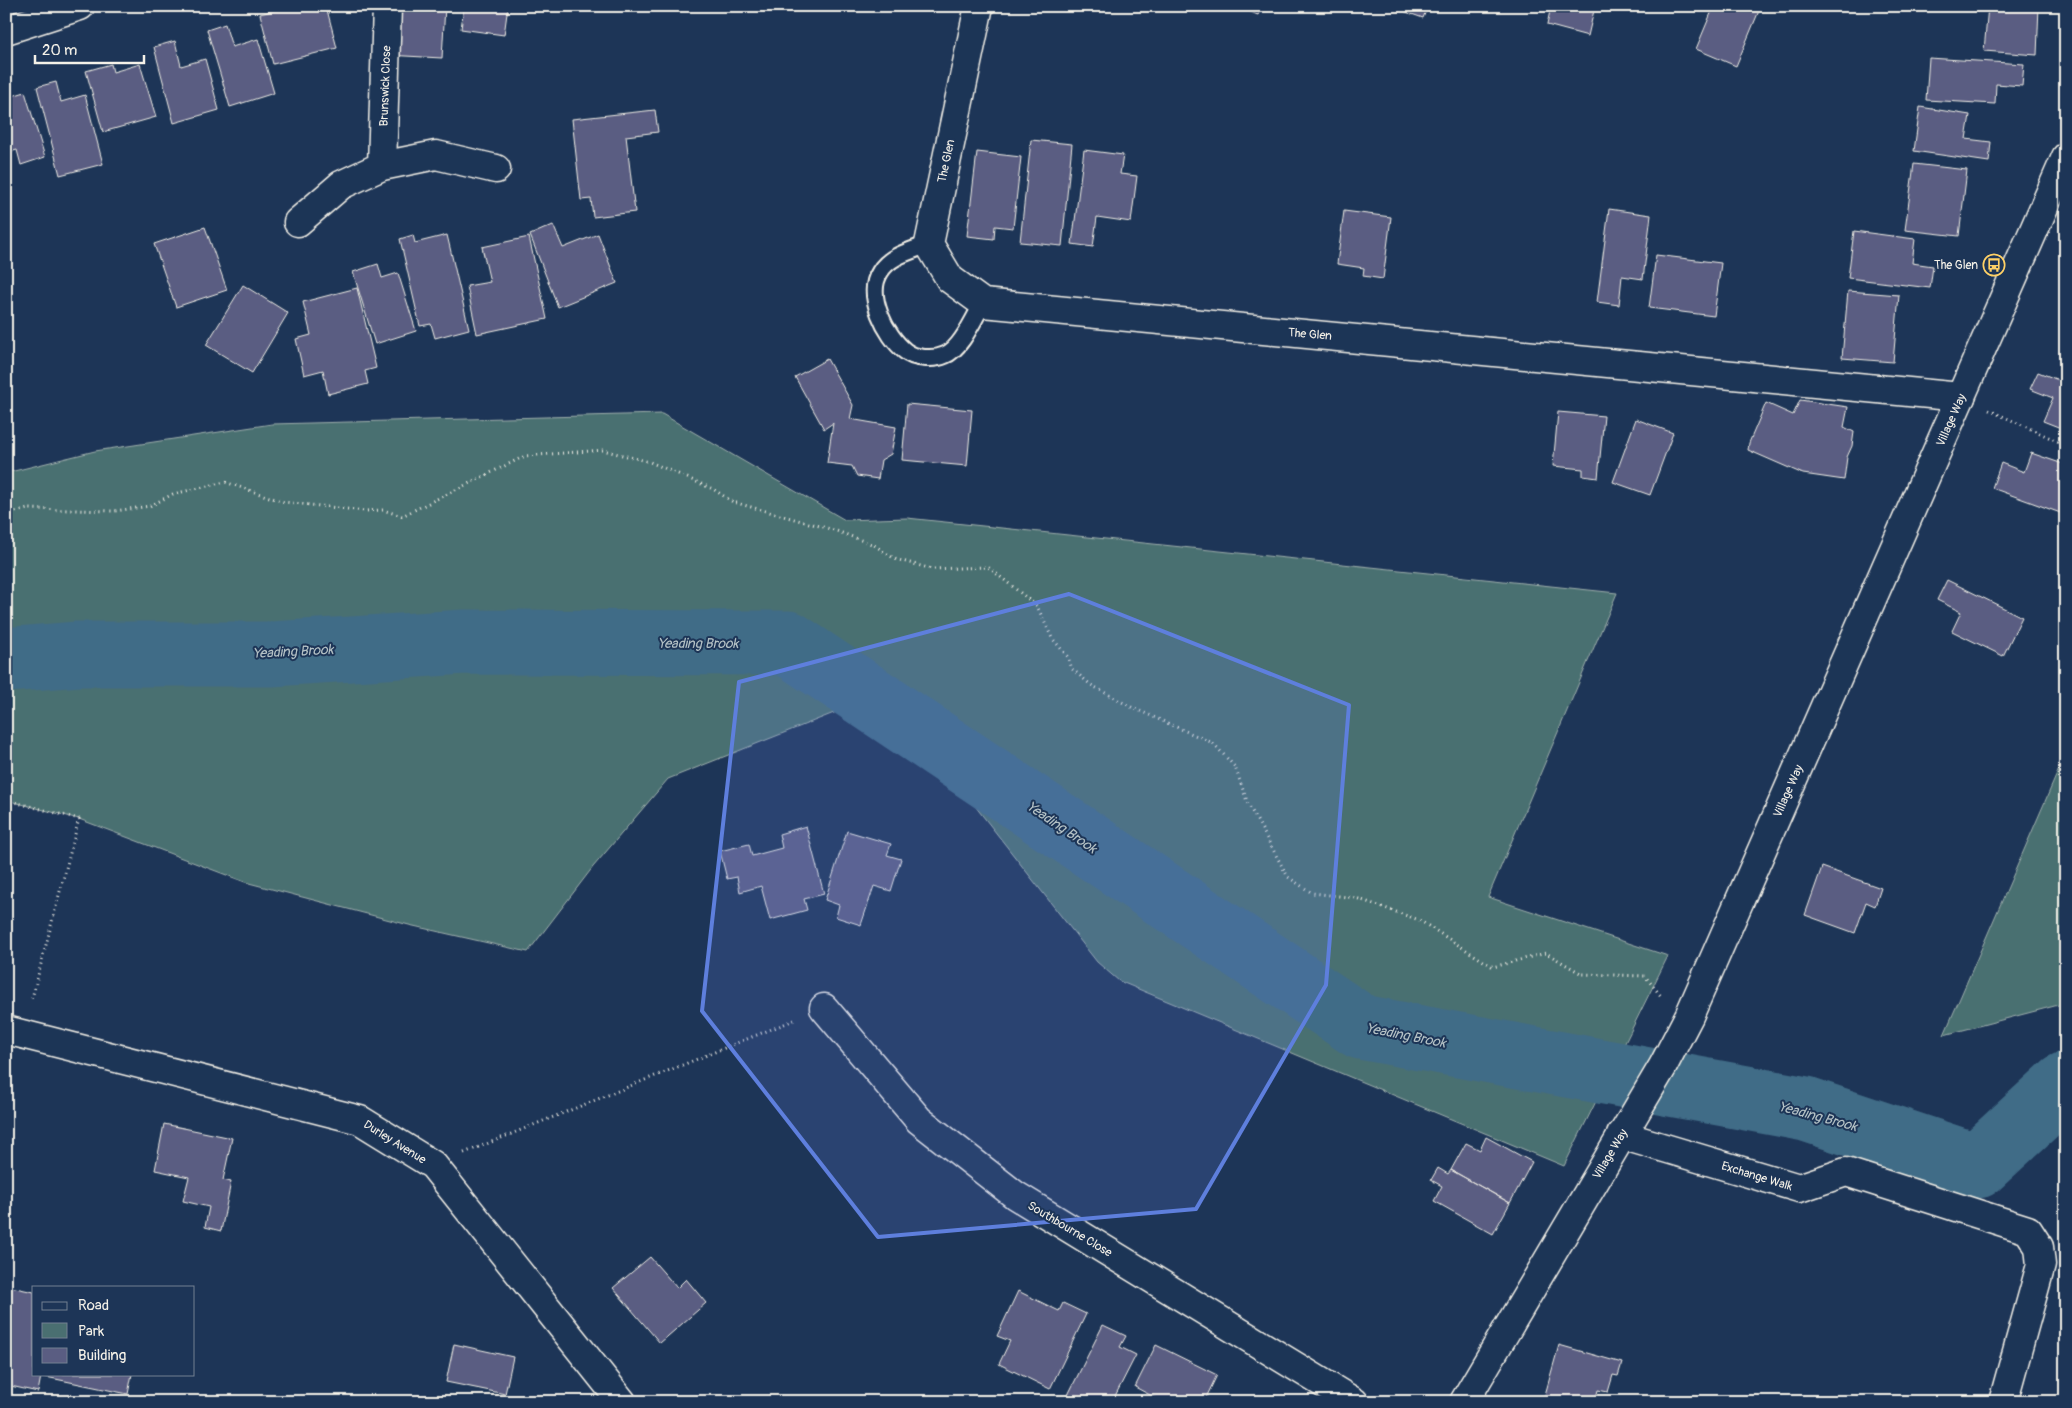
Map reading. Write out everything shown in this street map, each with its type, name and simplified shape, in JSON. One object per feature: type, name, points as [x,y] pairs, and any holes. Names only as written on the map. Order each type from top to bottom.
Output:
[{"type":"street","points":[[6,30],[80,6]]},
{"type":"street","name":"Brunswick Close","points":[[382,166],[387,6]]},
{"type":"street","name":"The Glen","points":[[929,244],[979,6]]},
{"type":"street","points":[[298,222],[341,185],[382,166],[436,155],[496,168]]},
{"type":"street","name":"Village Way","points":[[1464,1402],[1644,1099],[1689,1016],[2066,157]]},
{"type":"street","points":[[929,244],[950,279],[983,303]]},
{"type":"street","name":"The Glen","points":[[983,303],[1961,397]]},
{"type":"street","name":"Southbourne Close","points":[[824,1008],[918,1120],[1015,1195],[1354,1402]]},
{"type":"street","name":"Durley Avenue","points":[[14,1032],[360,1120],[433,1166],[622,1402]]},
{"type":"street","name":"Exchange Walk","points":[[1621,1135],[1799,1188],[1846,1172],[2028,1230],[2039,1246],[2041,1265],[2003,1402]]},
{"type":"lane","points":[[929,244],[894,258],[879,272],[874,291],[876,306],[893,339],[906,352],[926,358],[946,355],[958,346],[983,303]]},
{"type":"path","points":[[1961,397],[2066,445]]},
{"type":"path","points":[[6,514],[28,509],[115,511],[150,506],[173,494],[225,482],[284,502],[365,511],[382,510],[402,516],[525,456],[603,450],[650,462],[713,489],[733,502],[834,530],[874,545],[895,559],[932,569],[988,567],[1037,606],[1052,638],[1068,657],[1072,669],[1091,685],[1133,708],[1213,743],[1235,767],[1248,804],[1288,877],[1312,893],[1356,898],[1419,920],[1493,968],[1546,953],[1582,974],[1645,976],[1666,1002]]},
{"type":"path","points":[[6,800],[79,819],[14,1032]]},
{"type":"path","points":[[433,1166],[824,1008]]},
{"type":"highlighted area","points":[[1069,594],[1349,705],[1326,985],[1196,1209],[878,1237],[702,1011],[739,682]]},
{"type":"green space","points":[[662,414],[845,520],[907,518],[1617,593],[1488,897],[1668,956],[1564,1166],[1119,981],[1097,962],[968,797],[839,711],[668,779],[593,867],[528,952],[409,925],[245,882],[79,819],[6,800],[6,473],[95,451],[272,424]]},
{"type":"green space","points":[[2066,753],[2066,1003],[1944,1035]]},
{"type":"building","points":[[292,6],[326,6],[337,48],[273,64],[260,14]]},
{"type":"building","points":[[390,6],[445,6],[442,58],[387,55]]},
{"type":"building","points":[[464,6],[508,6],[504,35],[461,29]]},
{"type":"building","points":[[546,6],[584,6],[584,11]]},
{"type":"building","points":[[1236,6],[1262,6],[1258,15]]},
{"type":"building","points":[[1389,6],[1428,6],[1423,18]]},
{"type":"building","points":[[1551,6],[1595,6],[1588,36],[1547,25]]},
{"type":"building","points":[[1714,6],[1761,6],[1736,66],[1696,49]]},
{"type":"building","points":[[1988,6],[2039,6],[2037,55],[1984,51]]},
{"type":"building","points":[[225,24],[232,47],[258,39],[274,93],[230,107],[207,30]]},
{"type":"building","points":[[175,41],[181,66],[205,59],[219,110],[174,123],[154,47]]},
{"type":"building","points":[[1929,58],[2024,64],[2022,86],[1996,84],[1995,104],[1926,100]]},
{"type":"building","points":[[111,64],[113,72],[140,64],[156,117],[103,132],[86,71]]},
{"type":"building","points":[[56,82],[61,102],[85,95],[103,164],[60,175],[37,87]]},
{"type":"building","points":[[25,92],[45,157],[21,165],[17,150],[6,153],[6,98]]},
{"type":"building","points":[[1920,107],[1970,115],[1966,139],[1991,142],[1989,162],[1914,151]]},
{"type":"building","points":[[655,110],[658,132],[626,136],[635,212],[593,217],[591,199],[581,200],[572,119]]},
{"type":"building","points":[[1031,140],[1072,144],[1062,246],[1020,242]]},
{"type":"building","points":[[1084,150],[1123,155],[1120,174],[1137,176],[1131,222],[1097,217],[1093,247],[1072,244]]},
{"type":"building","points":[[977,152],[1021,157],[1013,228],[995,226],[994,239],[967,236]]},
{"type":"building","points":[[1914,164],[1967,170],[1959,236],[1905,230]]},
{"type":"building","points":[[1609,209],[1651,215],[1643,279],[1622,276],[1619,305],[1597,302]]},
{"type":"building","points":[[1344,211],[1391,217],[1383,279],[1363,276],[1364,268],[1337,264]]},
{"type":"building","points":[[553,225],[563,248],[598,234],[617,283],[558,307],[530,235]]},
{"type":"building","points":[[205,227],[227,290],[176,307],[154,244]]},
{"type":"building","points":[[1854,231],[1915,239],[1912,263],[1933,266],[1930,288],[1848,278]]},
{"type":"building","points":[[413,235],[415,243],[447,235],[469,329],[435,338],[431,324],[420,326],[400,239]]},
{"type":"building","points":[[529,237],[547,319],[477,334],[467,286],[490,282],[482,247]]},
{"type":"building","points":[[1656,255],[1721,263],[1714,316],[1649,308]]},
{"type":"building","points":[[378,264],[382,278],[398,273],[416,331],[375,344],[353,272]]},
{"type":"building","points":[[243,285],[288,313],[252,373],[206,345]]},
{"type":"building","points":[[357,288],[376,368],[365,371],[368,384],[328,394],[323,370],[304,375],[296,339],[311,335],[303,302]]},
{"type":"building","points":[[1848,291],[1899,295],[1893,362],[1842,358]]},
{"type":"building","points":[[827,359],[853,405],[850,419],[896,427],[891,454],[881,460],[878,479],[857,476],[852,466],[827,463],[833,423],[824,429],[795,377]]},
{"type":"building","points":[[2038,372],[2066,383],[2066,430],[2043,421],[2053,398],[2030,389]]},
{"type":"building","points":[[1800,400],[1848,407],[1844,427],[1854,432],[1852,446],[1847,457],[1844,480],[1803,474],[1748,450],[1749,443],[1766,403],[1793,415]]},
{"type":"building","points":[[907,404],[972,410],[967,466],[902,460]]},
{"type":"building","points":[[1558,412],[1604,416],[1598,478],[1583,476],[1583,469],[1553,466]]},
{"type":"building","points":[[1636,419],[1673,433],[1650,495],[1613,482]]},
{"type":"building","points":[[2031,453],[2066,465],[2066,515],[1992,488],[2001,463],[2024,472]]},
{"type":"building","points":[[1947,580],[2022,617],[2003,656],[1952,631],[1961,612],[1937,600]]},
{"type":"building","points":[[806,826],[824,894],[804,899],[807,910],[770,920],[761,886],[740,892],[737,877],[727,879],[720,851],[749,844],[752,856],[782,848],[779,834]]},
{"type":"building","points":[[847,831],[891,844],[887,855],[901,859],[891,891],[874,886],[861,925],[836,917],[839,905],[825,900]]},
{"type":"building","points":[[1822,867],[1881,888],[1875,906],[1866,902],[1855,933],[1805,915]]},
{"type":"building","points":[[164,1124],[232,1138],[223,1180],[231,1182],[221,1231],[205,1227],[209,1207],[183,1201],[189,1177],[155,1170]]},
{"type":"building","points":[[1486,1137],[1532,1162],[1510,1203],[1451,1170],[1466,1143],[1480,1150]]},
{"type":"building","points":[[1438,1168],[1448,1174],[1451,1170],[1510,1203],[1493,1234],[1434,1201],[1442,1186],[1431,1180]]},
{"type":"building","points":[[650,1257],[677,1288],[686,1279],[706,1303],[660,1343],[613,1288]]},
{"type":"building","points":[[6,1286],[32,1292],[32,1376],[41,1376],[38,1392],[6,1385]]},
{"type":"building","points":[[1018,1291],[1059,1311],[1063,1303],[1086,1314],[1050,1389],[999,1364],[1010,1341],[997,1336]]},
{"type":"building","points":[[1103,1325],[1126,1336],[1120,1347],[1136,1355],[1112,1402],[1071,1402],[1066,1399]]},
{"type":"building","points":[[454,1344],[513,1357],[505,1394],[446,1382]]},
{"type":"building","points":[[1156,1345],[1217,1375],[1204,1402],[1163,1402],[1135,1387]]},
{"type":"building","points":[[1559,1345],[1622,1363],[1618,1376],[1613,1375],[1608,1392],[1598,1390],[1595,1402],[1543,1402]]},
{"type":"building","points":[[41,1376],[132,1376],[128,1394]]},
{"type":"waterway","name":"Yeading Brook","points":[[6,660],[78,654],[271,654],[465,642],[788,643],[1361,1027],[1806,1109],[1977,1166],[2066,1084]]},
{"type":"place","name":"The Glen","points":[[1994,265]]}]
